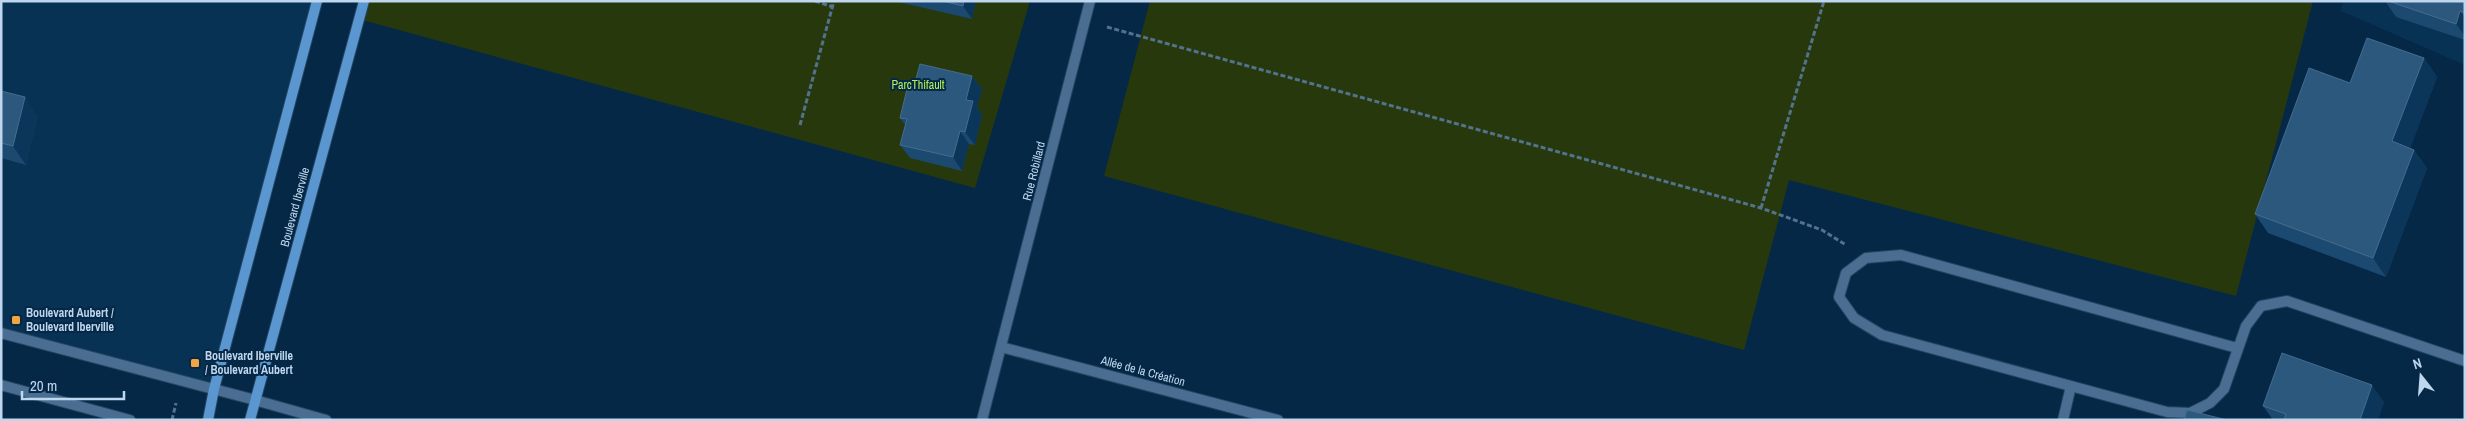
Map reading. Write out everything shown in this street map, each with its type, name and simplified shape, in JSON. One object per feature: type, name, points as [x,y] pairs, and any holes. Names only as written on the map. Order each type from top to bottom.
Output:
[{"type":"street","points":[[208,420],[214,389],[318,1]]},
{"type":"street","name":"Boulevard Iberville","points":[[250,420],[364,1]]},
{"type":"street","name":"Rue Robillard","points":[[982,420],[1090,1]]},
{"type":"street","points":[[2237,348],[1900,255],[1866,258],[1846,273],[1839,296],[1854,318],[1882,334],[2167,412],[2190,413],[2210,403],[2224,389],[2246,326],[2261,306],[2287,301],[2465,361]]},
{"type":"street","points":[[1,333],[326,420]]},
{"type":"street","name":"Allée de la Création","points":[[1001,347],[1278,420]]},
{"type":"street","points":[[1,385],[130,420]]},
{"type":"street","points":[[2063,420],[2071,386]]},
{"type":"path","points":[[815,1],[833,7]]},
{"type":"path","points":[[800,124],[834,1]]},
{"type":"path","points":[[1762,208],[1824,1]]},
{"type":"path","points":[[1085,21],[1762,208],[1822,230],[1866,258]]},
{"type":"shaded area","points":[[1,1],[319,1],[214,389],[1,333]]},
{"type":"shaded area","points":[[2343,1],[2465,1],[2465,65],[2341,11]]},
{"type":"green space","name":"ParcThifault","points":[[364,1],[1030,1],[975,188],[359,19]]},
{"type":"green space","points":[[1150,1],[2313,1],[2236,296],[1789,180],[1744,350],[1104,176]]},
{"type":"building","points":[[942,1],[964,1],[963,6]]},
{"type":"building","points":[[2388,1],[2465,1],[2465,13],[2460,11],[2456,24]]},
{"type":"building","points":[[2367,38],[2424,58],[2392,141],[2414,150],[2373,258],[2255,214],[2309,68],[2350,83]]},
{"type":"building","points":[[920,64],[972,76],[966,100],[973,101],[965,132],[960,131],[953,157],[900,145],[907,119],[900,118],[907,89],[913,90]]},
{"type":"building","points":[[1,91],[25,97],[13,146],[1,143]]},
{"type":"building","points":[[2282,353],[2372,385],[2360,420],[2284,420],[2286,414],[2263,406]]},
{"type":"building","points":[[2187,410],[2227,420],[2184,420]]},
{"type":"place","name":"Boulevard Aubert / Boulevard Iberville","points":[[16,320]]},
{"type":"place","name":"Boulevard Iberville / Boulevard Aubert","points":[[195,363]]}]
